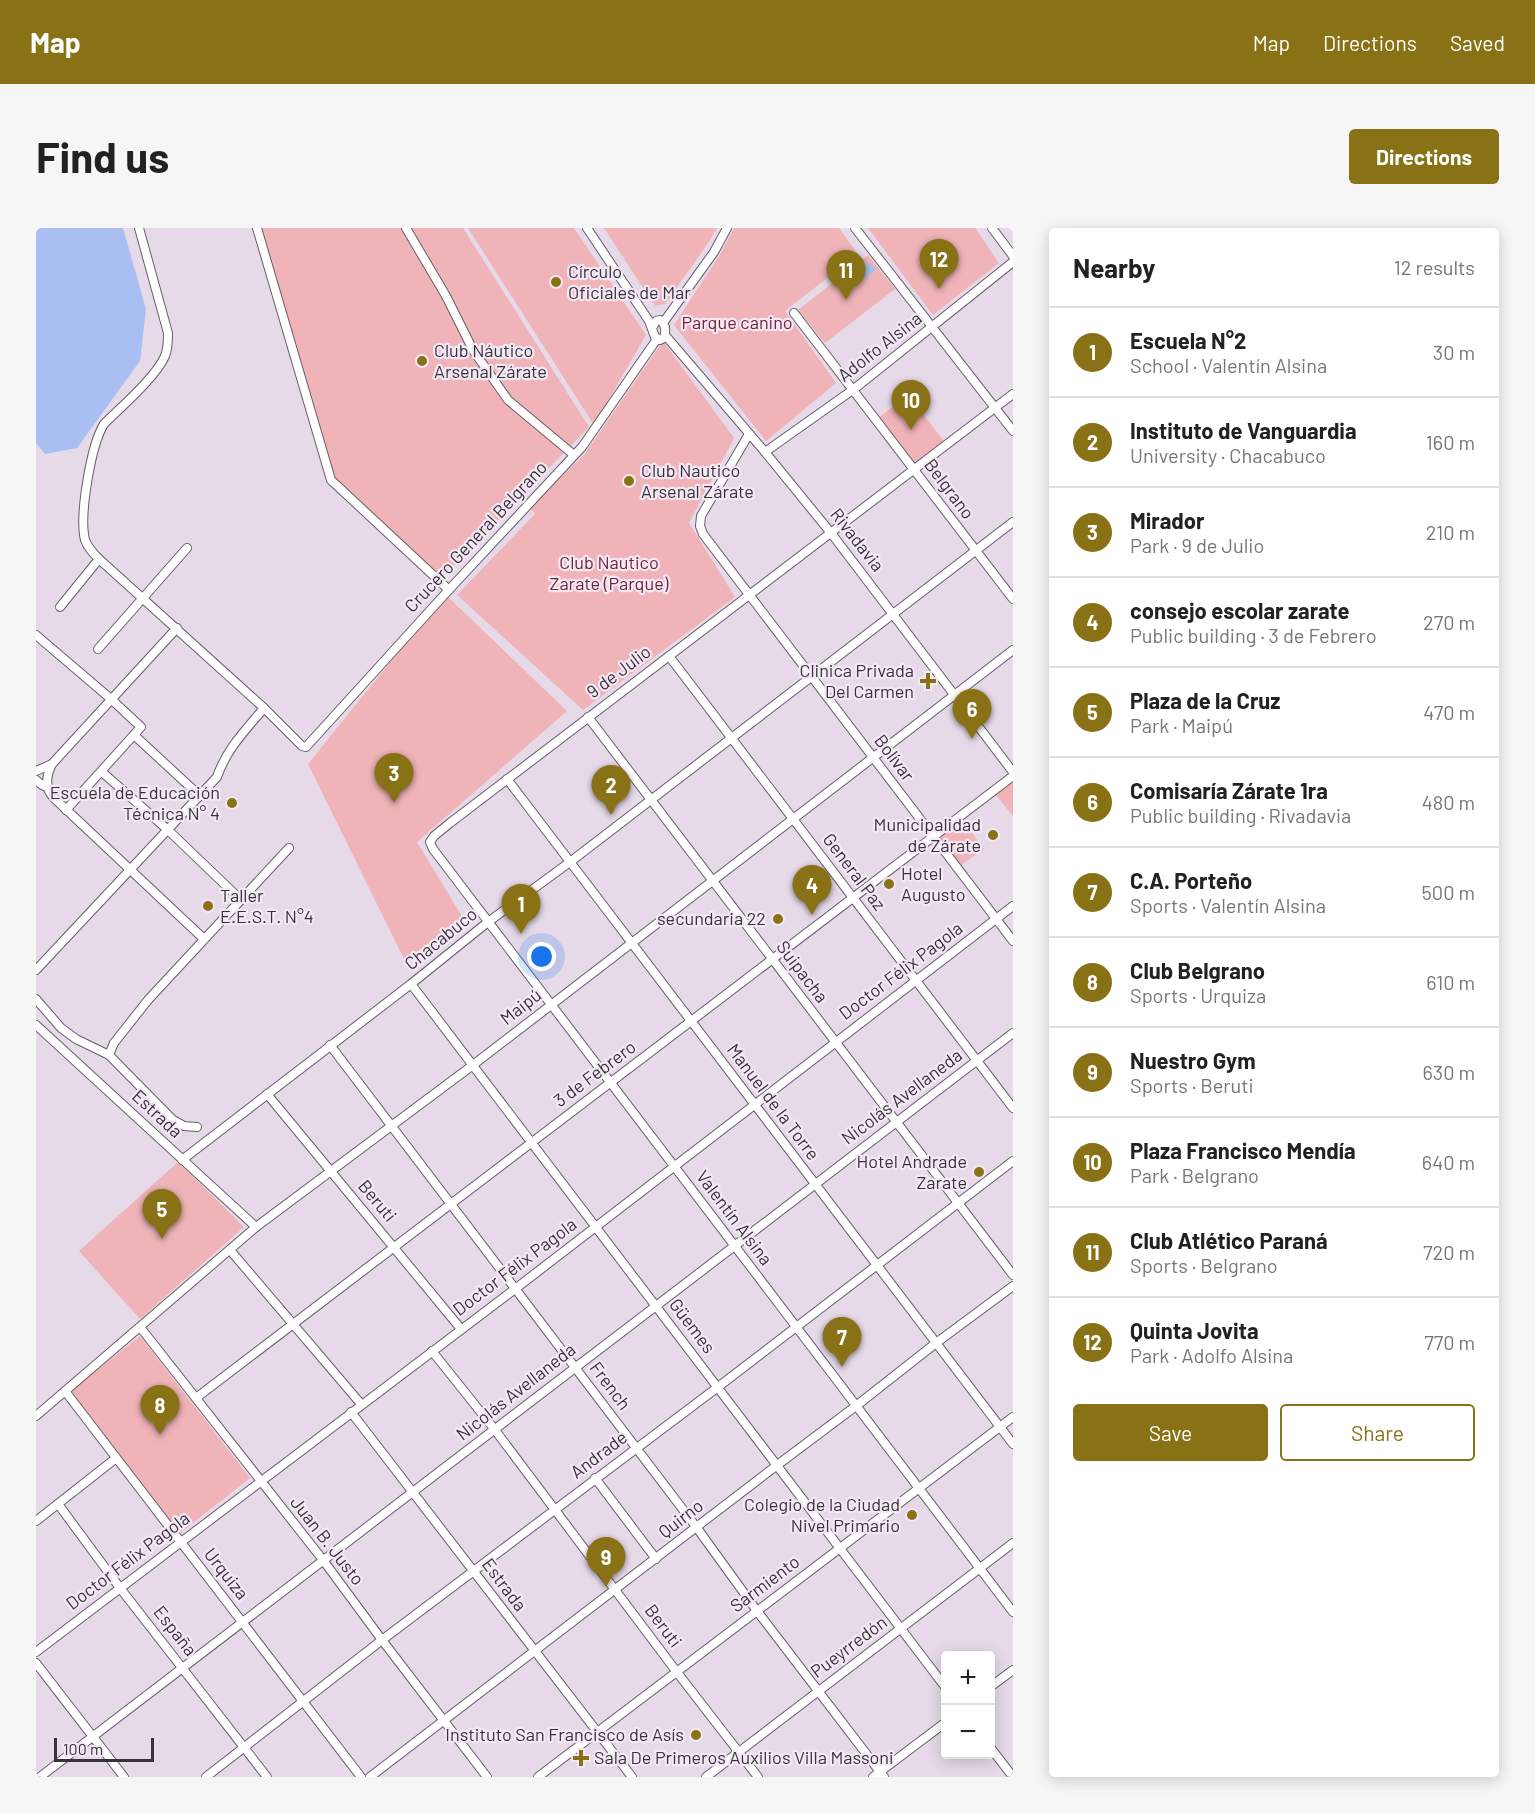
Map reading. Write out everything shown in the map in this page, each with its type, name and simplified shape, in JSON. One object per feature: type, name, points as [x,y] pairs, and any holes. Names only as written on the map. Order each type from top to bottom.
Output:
[{"type":"street","points":[[36,970],[217,777],[228,752],[264,708],[99,559],[89,548],[85,539],[83,520],[86,490],[97,439],[104,424],[161,363],[168,345],[168,333],[139,228]]},
{"type":"street","points":[[257,228],[331,480],[449,590]]},
{"type":"street","points":[[406,228],[446,296],[473,350],[500,390],[508,400],[573,455]]},
{"type":"street","name":"Rivadavia","points":[[587,228],[652,328],[765,452],[831,533],[1013,772]]},
{"type":"street","points":[[593,228],[650,314],[661,321]]},
{"type":"street","points":[[652,328],[653,324],[661,321],[714,252],[727,228]]},
{"type":"street","points":[[855,228],[1013,431]]},
{"type":"street","points":[[992,228],[1013,256]]},
{"type":"street","name":"Adolfo Alsina","points":[[765,452],[854,389],[1013,262]]},
{"type":"street","name":"Belgrano","points":[[794,313],[1013,599]]},
{"type":"street","points":[[661,321],[661,337]]},
{"type":"street","name":"Crucero General Belgrano","points":[[264,708],[302,746],[306,747],[589,438],[661,337]]},
{"type":"street","name":"9 de Julio","points":[[430,842],[442,829],[507,779],[1013,394]]},
{"type":"street","name":"Bolívar","points":[[748,434],[701,516],[700,526],[703,534],[1013,942]]},
{"type":"street","name":"Chacabuco","points":[[183,1160],[488,922],[1013,522]]},
{"type":"street","points":[[98,649],[187,548]]},
{"type":"street","points":[[60,607],[99,559]]},
{"type":"street","points":[[177,628],[52,764],[47,787],[50,794],[66,810],[204,939]]},
{"type":"street","points":[[36,634],[141,727],[66,810]]},
{"type":"street","name":"Maipú","points":[[140,1327],[256,1227],[473,1065],[1013,650]]},
{"type":"street","name":"General Paz","points":[[669,656],[1013,1108]]},
{"type":"street","name":"Suipacha","points":[[588,717],[1013,1275]]},
{"type":"street","points":[[134,735],[200,796]]},
{"type":"street","points":[[36,771],[52,764]]},
{"type":"street","points":[[102,772],[168,830],[241,900]]},
{"type":"street","name":"3 de Febrero","points":[[196,1398],[1013,776]]},
{"type":"street","name":"Manuel de la Torre","points":[[507,779],[1013,1444]]},
{"type":"street","points":[[36,780],[47,787]]},
{"type":"street","name":"Valentín Alsina","points":[[430,842],[488,922],[1013,1612]]},
{"type":"street","points":[[109,1056],[114,1043],[129,1023],[289,848]]},
{"type":"street","name":"Doctor Félix Pagola","points":[[36,1652],[1013,906]]},
{"type":"street","name":"Güemes","points":[[411,984],[941,1683]]},
{"type":"street","points":[[36,999],[61,1028],[76,1039],[109,1056],[173,1120],[184,1126],[197,1127]]},
{"type":"street","name":"Estrada","points":[[36,1025],[256,1227]]},
{"type":"street","name":"Nicolás Avellaneda","points":[[40,1777],[1013,1033]]},
{"type":"street","name":"French","points":[[330,1045],[697,1528],[879,1775]]},
{"type":"street","name":"Beruti","points":[[267,1094],[461,1329]]},
{"type":"street","name":"Andrade","points":[[206,1777],[473,1570],[718,1387],[1013,1161]]},
{"type":"street","points":[[230,1250],[362,1404]]},
{"type":"street","name":"Quirno","points":[[370,1777],[936,1343],[1013,1287]]},
{"type":"street","points":[[36,1416],[140,1327]]},
{"type":"street","name":"Juan B. Justo","points":[[140,1327],[323,1560],[487,1777]]},
{"type":"street","name":"Beruti","points":[[432,1351],[555,1508],[758,1777]]},
{"type":"street","name":"Urquiza","points":[[65,1391],[361,1777]]},
{"type":"street","name":"Estrada","points":[[351,1412],[632,1777]]},
{"type":"street","name":"Sarmiento","points":[[538,1777],[1013,1417]]},
{"type":"street","points":[[36,1521],[116,1459]]},
{"type":"street","points":[[595,1478],[656,1559]]},
{"type":"street","name":"España","points":[[58,1504],[120,1588],[267,1777]]},
{"type":"street","name":"Pueyrredón","points":[[705,1777],[1013,1543]]},
{"type":"street","points":[[36,1663],[124,1777]]},
{"type":"street","points":[[995,1683],[1013,1670]]},
{"type":"street","points":[[879,1775],[941,1725]]},
{"type":"street","points":[[995,1754],[1013,1777]]},
{"type":"green space","name":"Club Náutico Arsenal Zárate","points":[[254,228],[463,228],[589,427],[442,578],[335,480]]},
{"type":"green space","name":"Círculo Oficiales de Mar","points":[[468,228],[574,228],[646,335],[594,425]]},
{"type":"green space","points":[[604,228],[717,228],[665,304],[655,306]]},
{"type":"green space","name":"Parque canino","points":[[734,228],[839,228],[858,254],[785,311],[836,383],[766,441],[674,325],[721,253]]},
{"type":"green space","points":[[868,228],[975,228],[999,263],[933,315]]},
{"type":"green space","points":[[868,255],[895,289],[825,343],[798,310]]},
{"type":"green space","name":"Club Nautico Zarate (Parque)","points":[[663,341],[734,438],[689,523],[735,597],[583,710],[457,595],[535,514],[529,507],[584,455]]},
{"type":"green space","points":[[908,395],[944,441],[914,464],[878,418]]},
{"type":"green space","points":[[445,594],[567,711],[417,842],[463,918],[405,961],[308,764]]},
{"type":"green space","points":[[1013,779],[1013,816],[996,795]]},
{"type":"green space","points":[[961,818],[984,849],[958,867],[936,836]]},
{"type":"green space","points":[[178,1162],[244,1227],[140,1319],[79,1251]]},
{"type":"green space","points":[[140,1336],[250,1478],[180,1533],[69,1392]]},
{"type":"water","points":[[36,228],[123,228],[146,309],[140,361],[77,448],[45,454],[36,443]]},
{"type":"water","points":[[869,262],[876,270],[855,286],[849,277]]},
{"type":"place","name":"Círculo Oficiales de Mar","points":[[556,282]]},
{"type":"place","name":"Quinta Jovita","points":[[939,289]]},
{"type":"place","name":"Club Atlético Paraná","points":[[846,300]]},
{"type":"place","name":"Club Náutico Arsenal Zárate","points":[[422,361]]},
{"type":"place","name":"Plaza Francisco Mendía","points":[[911,430]]},
{"type":"place","name":"Club Nautico Arsenal Zárate","points":[[629,481]]},
{"type":"place","name":"Clinica Privada Del Carmen","points":[[928,681]]},
{"type":"place","name":"Comisaría Zárate 1ra","points":[[972,739]]},
{"type":"place","name":"Escuela de Educación Técnica N° 4","points":[[232,803]]},
{"type":"place","name":"Mirador","points":[[394,803]]},
{"type":"place","name":"Instituto de Vanguardia","points":[[611,815]]},
{"type":"place","name":"Municipalidad de Zárate","points":[[993,835]]},
{"type":"place","name":"Hotel Augusto","points":[[889,884]]},
{"type":"place","name":"Taller E.E.S.T. N°4","points":[[208,906]]},
{"type":"place","name":"consejo escolar zarate","points":[[812,915]]},
{"type":"place","name":"secundaria 22","points":[[778,919]]},
{"type":"place","name":"Escuela N°2","points":[[521,934]]},
{"type":"place","name":"Hotel Andrade Zarate","points":[[979,1172]]},
{"type":"place","name":"Plaza de la Cruz","points":[[162,1239]]},
{"type":"place","name":"C.A. Porteño","points":[[842,1367]]},
{"type":"place","name":"Club Belgrano","points":[[160,1435]]},
{"type":"place","name":"Colegio de la Ciudad Nivel Primario","points":[[912,1515]]},
{"type":"place","name":"Nuestro Gym","points":[[606,1587]]},
{"type":"place","name":"Instituto San Francisco de Asís","points":[[696,1735]]},
{"type":"place","name":"Sala De Primeros Auxilios Villa Massoni","points":[[581,1758]]}]
